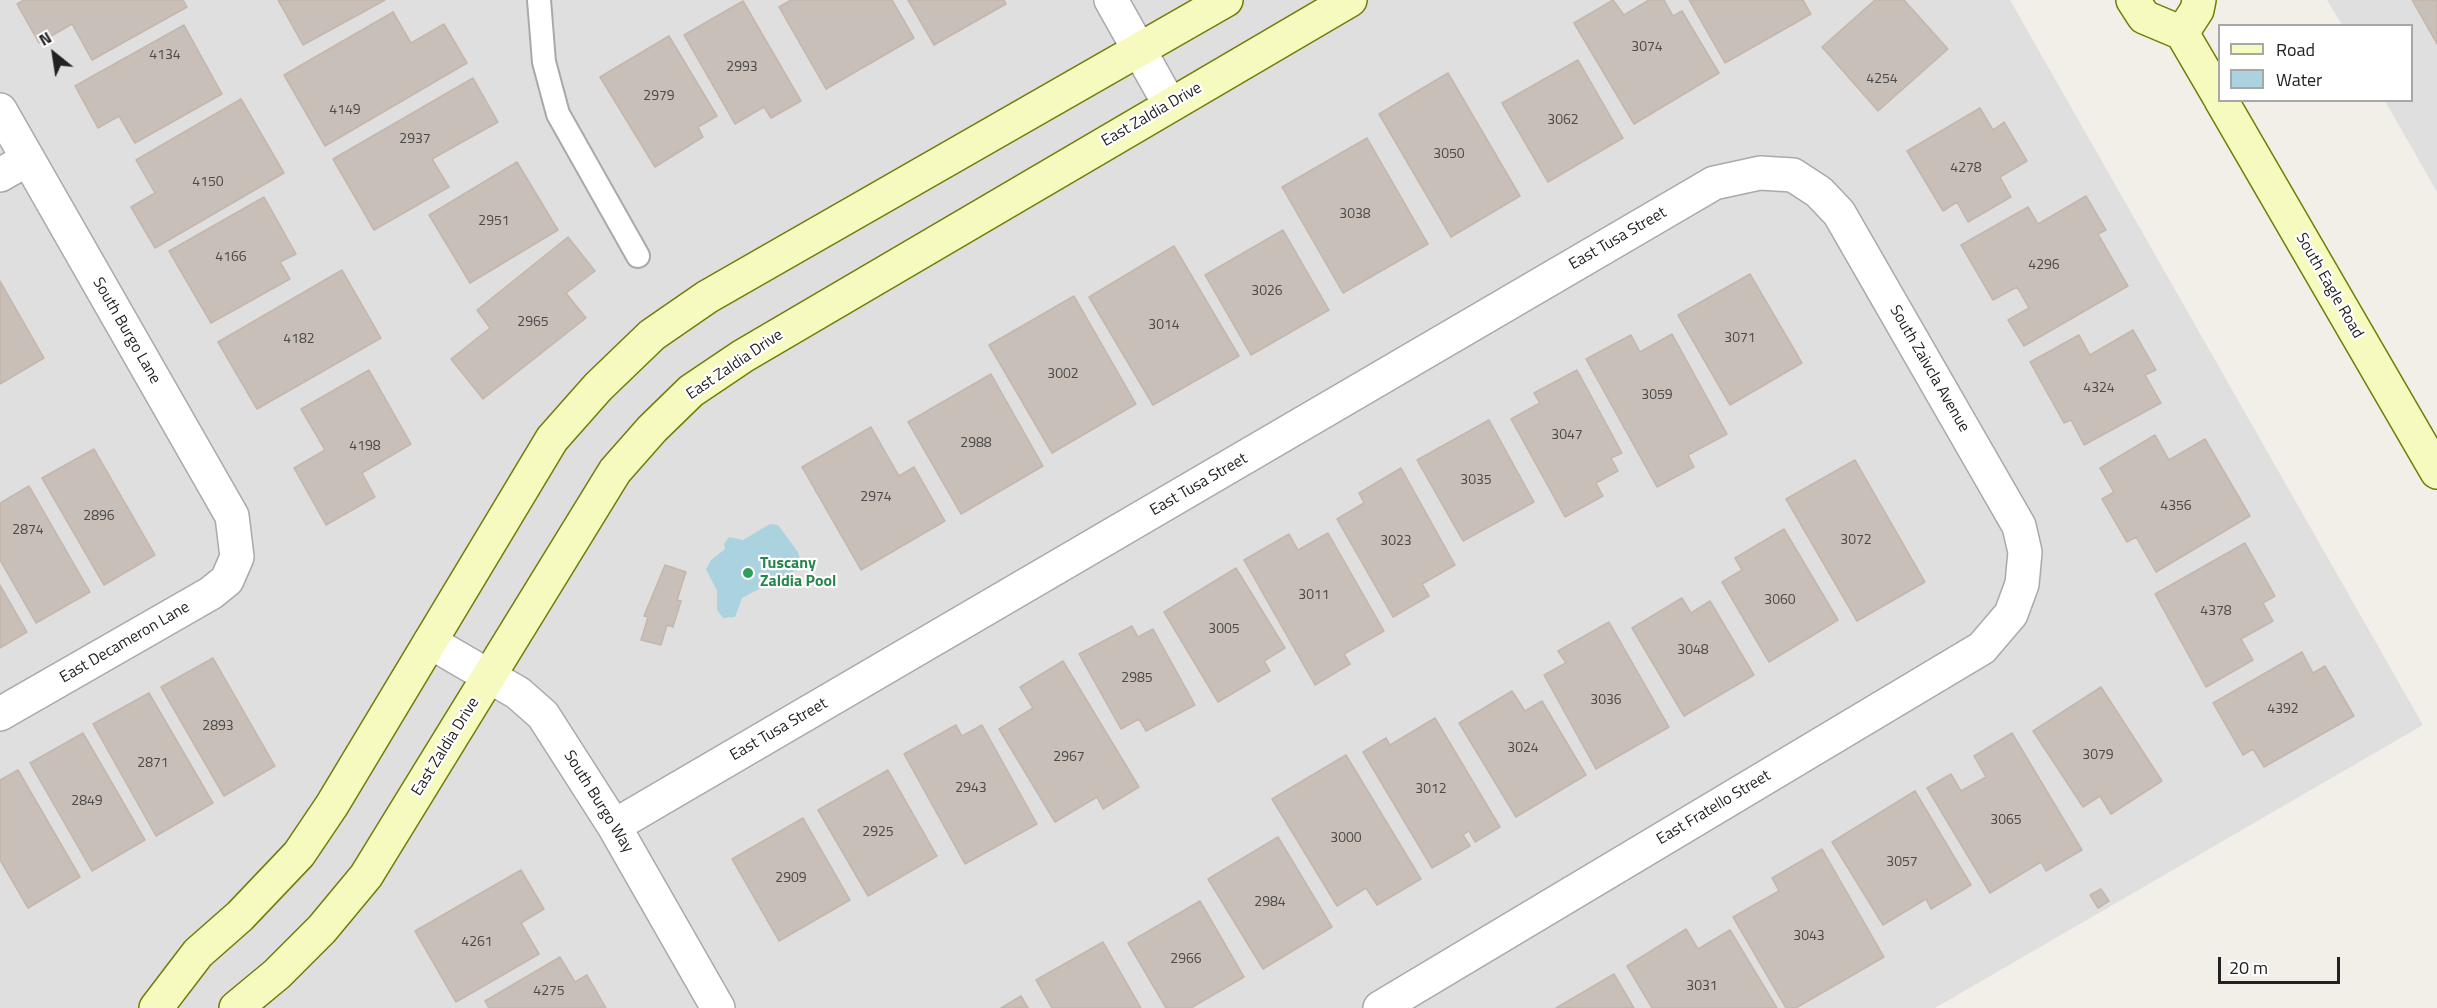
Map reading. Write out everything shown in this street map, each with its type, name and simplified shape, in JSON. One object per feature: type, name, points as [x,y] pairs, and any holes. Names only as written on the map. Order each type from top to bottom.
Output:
[{"type":"street","points":[[1112,0],[1170,105]]},
{"type":"street","points":[[156,1008],[198,953],[240,916],[299,854],[332,806],[552,439],[598,387],[652,334],[707,297],[1226,0]]},
{"type":"street","name":"East Zaldia Drive","points":[[236,1008],[277,974],[322,929],[366,876],[615,471],[652,429],[692,392],[742,356],[1350,0]]},
{"type":"street","points":[[2133,0],[2144,17],[2182,33],[2197,10],[2199,0]]},
{"type":"street","name":"South Eagle Road","points":[[2182,33],[2218,96]]},
{"type":"street","name":"South Eagle Road","points":[[2222,102],[2437,472]]},
{"type":"street","name":"South Burgo Lane","points":[[0,110],[232,516],[237,557]]},
{"type":"street","points":[[0,175],[28,159]]},
{"type":"street","name":"East Tusa Street","points":[[614,826],[1714,183],[1760,173],[1793,175]]},
{"type":"street","name":"South Zaivcla Avenue","points":[[1793,175],[1819,192],[1839,213],[2019,526],[2025,552],[2022,584]]},
{"type":"street","name":"East Decameron Lane","points":[[0,714],[212,594],[227,580],[237,557]]},
{"type":"street","name":"East Fratello Street","points":[[1380,1008],[1982,648],[2011,614],[2022,584]]},
{"type":"street","name":"South Burgo Way","points":[[430,642],[518,693],[543,715],[614,826],[717,1008]]},
{"type":"lane","points":[[539,0],[544,62],[558,114],[638,256]]},
{"type":"shaded area","points":[[0,0],[2010,0],[2423,725],[1935,1008],[0,1008]]},
{"type":"shaded area","points":[[2327,0],[2437,0],[2437,192],[2386,102],[2413,102],[2413,24],[2341,24]]},
{"type":"water","name":"Tuscany Zaldia Pool","points":[[770,524],[778,525],[798,552],[800,560],[796,570],[742,598],[735,617],[723,618],[717,610],[717,591],[706,569],[711,560],[725,549],[724,544],[729,537],[743,540]]},
{"type":"building","points":[[24,0],[183,0],[187,7],[92,60],[72,24],[39,43],[17,4]]},
{"type":"building","points":[[278,0],[385,0],[303,45]]},
{"type":"building","points":[[791,0],[892,0],[914,38],[826,89],[779,7]]},
{"type":"building","points":[[908,0],[1004,0],[1006,4],[934,45]]},
{"type":"building","points":[[1613,0],[1624,15],[1649,0],[1664,0],[1673,16],[1682,11],[1719,73],[1634,124],[1574,23]]},
{"type":"building","points":[[1689,0],[1803,0],[1811,14],[1725,63]]},
{"type":"building","points":[[1875,0],[1904,0],[1948,49],[1878,111],[1822,47]]},
{"type":"building","points":[[2412,0],[2437,0],[2437,44]]},
{"type":"building","points":[[743,1],[801,101],[771,118],[764,107],[735,124],[684,35]]},
{"type":"building","points":[[393,12],[411,43],[444,24],[467,63],[325,146],[284,75]]},
{"type":"building","points":[[184,25],[222,94],[135,143],[119,116],[98,128],[75,86]]},
{"type":"building","points":[[669,36],[717,116],[698,127],[703,137],[655,167],[600,77]]},
{"type":"building","points":[[1578,60],[1623,138],[1548,182],[1502,103]]},
{"type":"building","points":[[1448,73],[1520,196],[1451,237],[1379,114]]},
{"type":"building","points":[[473,78],[498,122],[432,159],[449,187],[374,230],[333,159]]},
{"type":"building","points":[[241,99],[284,173],[155,248],[131,207],[155,193],[136,160]]},
{"type":"building","points":[[1980,108],[1993,130],[2004,122],[2027,161],[2000,177],[2011,197],[1968,222],[1957,202],[1943,211],[1907,151]]},
{"type":"building","points":[[1367,138],[1428,244],[1343,293],[1282,187]]},
{"type":"building","points":[[517,162],[558,230],[470,283],[429,215]]},
{"type":"building","points":[[2086,196],[2106,230],[2098,234],[2128,286],[2024,346],[2008,320],[2029,308],[2017,287],[1993,300],[1961,245],[2028,207],[2038,224]]},
{"type":"building","points":[[264,197],[296,254],[280,262],[290,279],[211,323],[169,251]]},
{"type":"building","points":[[1283,230],[1329,310],[1251,355],[1205,275]]},
{"type":"building","points":[[568,237],[595,271],[566,293],[586,318],[483,399],[451,359],[490,328],[477,310]]},
{"type":"building","points":[[1174,246],[1239,356],[1153,405],[1089,297]]},
{"type":"building","points":[[342,270],[381,338],[257,409],[218,342]]},
{"type":"building","points":[[1750,274],[1802,363],[1730,405],[1678,315]]},
{"type":"building","points":[[0,281],[44,358],[0,384]]},
{"type":"building","points":[[1074,296],[1136,404],[1052,453],[989,345]]},
{"type":"building","points":[[2133,330],[2156,370],[2145,375],[2161,403],[2084,445],[2071,420],[2064,423],[2030,362],[2079,335],[2090,355]]},
{"type":"building","points":[[1672,334],[1727,434],[1688,455],[1694,467],[1657,487],[1586,359],[1631,335],[1640,352]]},
{"type":"building","points":[[369,370],[411,444],[362,473],[375,497],[326,525],[294,468],[325,450],[301,409]]},
{"type":"building","points":[[1577,370],[1622,453],[1611,458],[1618,471],[1596,483],[1603,496],[1565,517],[1511,419],[1540,403],[1534,393]]},
{"type":"building","points":[[991,374],[1043,466],[961,514],[908,422]]},
{"type":"building","points":[[1489,420],[1534,502],[1463,541],[1417,460]]},
{"type":"building","points":[[871,427],[899,476],[914,467],[945,521],[861,570],[802,467]]},
{"type":"building","points":[[2155,435],[2169,460],[2205,439],[2250,516],[2156,572],[2136,537],[2127,542],[2102,499],[2114,492],[2100,468]]},
{"type":"building","points":[[94,449],[155,555],[104,585],[42,478]]},
{"type":"building","points":[[1855,460],[1925,582],[1857,621],[1786,499]]},
{"type":"building","points":[[1401,468],[1455,565],[1422,584],[1429,596],[1393,617],[1337,519],[1364,503],[1359,493]]},
{"type":"building","points":[[29,486],[90,592],[36,623],[0,560],[0,503]]},
{"type":"building","points":[[1784,529],[1838,620],[1769,662],[1722,582],[1742,570],[1735,558]]},
{"type":"building","points":[[1328,533],[1384,631],[1344,654],[1350,664],[1315,685],[1244,560],[1289,534],[1298,550]]},
{"type":"building","points":[[2245,543],[2275,596],[2263,603],[2273,621],[2241,639],[2253,660],[2206,687],[2155,594]]},
{"type":"building","points":[[665,565],[686,572],[677,600],[681,601],[673,627],[667,625],[661,645],[641,640],[648,617],[644,616]]},
{"type":"building","points":[[1236,568],[1285,648],[1264,661],[1270,671],[1218,702],[1164,612]]},
{"type":"building","points":[[0,585],[27,632],[0,648]]},
{"type":"building","points":[[1682,598],[1691,613],[1710,601],[1754,675],[1684,716],[1632,628]]},
{"type":"building","points":[[1609,622],[1669,727],[1596,769],[1544,675],[1566,663],[1558,651]]},
{"type":"building","points":[[1132,626],[1138,637],[1153,629],[1195,705],[1146,731],[1139,719],[1121,729],[1079,654]]},
{"type":"building","points":[[2302,652],[2313,673],[2325,666],[2354,716],[2264,767],[2253,749],[2243,755],[2213,703]]},
{"type":"building","points":[[213,658],[275,766],[224,796],[161,687]]},
{"type":"building","points":[[1063,661],[1139,787],[1103,809],[1097,797],[1055,822],[999,729],[1033,708],[1020,687]]},
{"type":"building","points":[[2101,687],[2162,781],[2111,814],[2100,796],[2083,807],[2033,731]]},
{"type":"building","points":[[1512,691],[1525,711],[1542,701],[1586,775],[1516,817],[1459,723]]},
{"type":"building","points":[[149,693],[213,803],[156,836],[93,724]]},
{"type":"building","points":[[1435,718],[1500,827],[1475,842],[1469,831],[1463,835],[1470,846],[1432,868],[1363,752],[1386,738],[1390,745]]},
{"type":"building","points":[[956,725],[962,736],[982,725],[1037,824],[965,864],[904,754]]},
{"type":"building","points":[[83,733],[145,840],[92,871],[30,763]]},
{"type":"building","points":[[2012,733],[2082,850],[2046,871],[2041,862],[1990,893],[1927,788],[1951,774],[1961,791],[1986,777],[1974,756]]},
{"type":"building","points":[[1346,755],[1421,879],[1377,905],[1366,888],[1337,906],[1272,799]]},
{"type":"building","points":[[18,770],[80,877],[28,908],[0,860],[0,780]]},
{"type":"building","points":[[888,770],[937,856],[868,896],[818,810]]},
{"type":"building","points":[[1915,791],[1971,885],[1931,909],[1926,899],[1883,925],[1832,842]]},
{"type":"building","points":[[803,818],[850,900],[779,941],[732,859]]},
{"type":"building","points":[[1278,837],[1332,927],[1263,969],[1208,879]]},
{"type":"building","points":[[1822,849],[1884,957],[1796,1008],[1786,1008],[1733,917],[1779,891],[1772,878]]},
{"type":"building","points":[[521,870],[544,909],[521,923],[539,954],[456,1002],[415,931]]},
{"type":"building","points":[[2101,889],[2109,901],[2098,908],[2090,895]]},
{"type":"building","points":[[1200,901],[1244,977],[1191,1008],[1166,1008],[1128,943]]},
{"type":"building","points":[[1686,929],[1698,949],[1730,930],[1777,1008],[1652,1008],[1627,966]]},
{"type":"building","points":[[1103,942],[1141,1008],[1052,1008],[1036,980]]},
{"type":"building","points":[[560,957],[575,982],[587,975],[606,1008],[489,1008],[485,1001]]},
{"type":"building","points":[[1614,974],[1634,1008],[1556,1008]]},
{"type":"building","points":[[1021,996],[1028,1008],[1001,1008]]},
{"type":"place","name":"Tuscany Zaldia Pool","points":[[748,573]]}]
